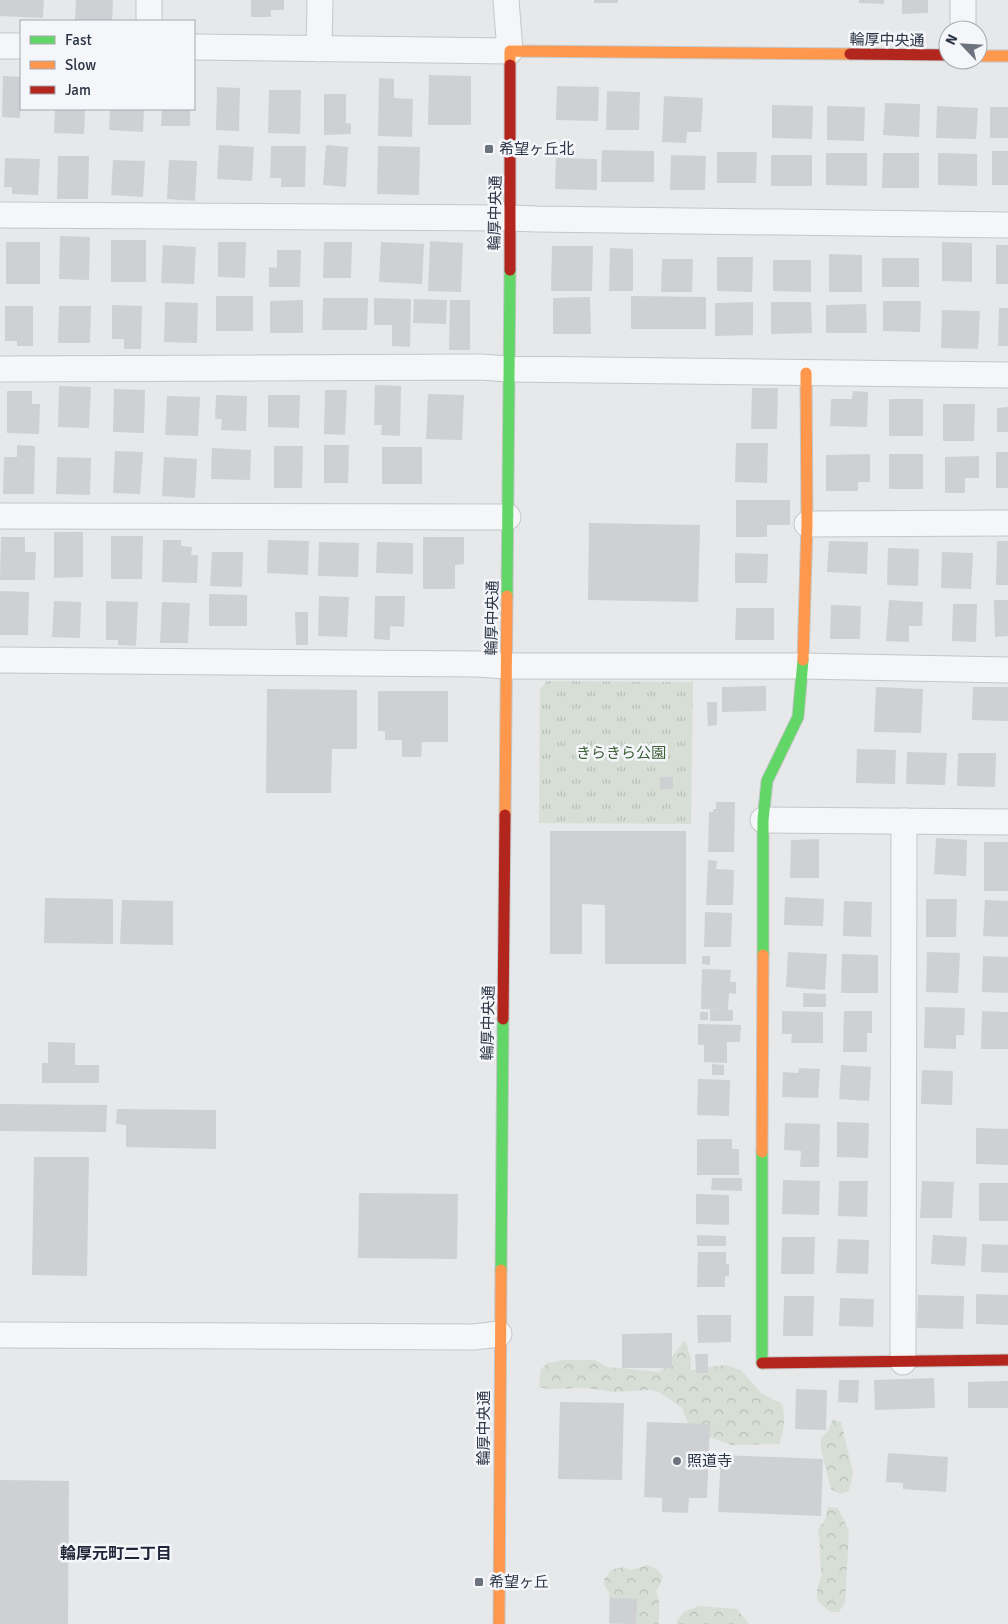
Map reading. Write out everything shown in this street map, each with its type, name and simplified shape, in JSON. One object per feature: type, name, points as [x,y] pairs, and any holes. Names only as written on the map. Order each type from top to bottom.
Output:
[{"type":"street","points":[[149,0],[149,20]]},
{"type":"street","points":[[319,49],[320,0]]},
{"type":"street","points":[[195,47],[510,51],[506,0]]},
{"type":"street","points":[[962,0],[963,20]]},
{"type":"street","points":[[0,46],[20,46]]},
{"type":"street","name":"輪厚中央通","points":[[499,1624],[499,1334],[508,517],[510,51],[938,55]]},
{"type":"street","points":[[988,56],[1008,56]]},
{"type":"street","points":[[0,215],[509,218],[1008,225]]},
{"type":"street","points":[[0,369],[480,367],[509,369],[1008,375]]},
{"type":"street","points":[[806,373],[807,524],[803,666],[798,717],[767,780],[763,820],[761,1363],[1008,1360]]},
{"type":"street","points":[[0,516],[508,517]]},
{"type":"street","points":[[807,524],[1008,523]]},
{"type":"street","points":[[0,660],[468,664],[506,666],[803,666],[1008,670]]},
{"type":"street","points":[[763,820],[1008,822]]},
{"type":"street","points":[[903,1362],[904,821]]},
{"type":"street","points":[[0,1335],[474,1336],[499,1334]]},
{"type":"green space","name":"きらきら公園","points":[[547,681],[693,682],[691,824],[539,823],[540,689]]},
{"type":"green space","points":[[685,1340],[691,1358],[690,1370],[725,1365],[741,1370],[761,1393],[782,1404],[784,1424],[779,1444],[732,1445],[691,1431],[682,1408],[659,1392],[650,1390],[614,1392],[587,1388],[548,1389],[539,1387],[541,1369],[548,1363],[563,1360],[595,1360],[607,1367],[660,1372]]},
{"type":"green space","points":[[833,1419],[841,1422],[853,1473],[849,1491],[840,1494],[831,1489],[821,1449],[821,1439],[828,1431]]},
{"type":"green space","points":[[828,1507],[838,1508],[849,1531],[845,1602],[839,1612],[831,1612],[818,1602],[817,1598],[817,1589],[822,1576],[818,1529],[825,1520]]},
{"type":"green space","points":[[648,1565],[657,1569],[663,1577],[656,1592],[659,1600],[659,1624],[610,1624],[609,1592],[605,1587],[604,1580],[611,1570],[623,1567],[631,1570]]},
{"type":"green space","points":[[699,1606],[737,1609],[749,1624],[677,1624],[677,1620],[684,1612]]},
{"type":"building","points":[[0,0],[44,0],[43,18],[0,16]]},
{"type":"building","points":[[76,0],[113,0],[112,20],[75,20]]},
{"type":"building","points":[[251,0],[284,0],[284,10],[271,10],[271,17],[251,17]]},
{"type":"building","points":[[594,0],[618,0],[618,3],[594,3]]},
{"type":"building","points":[[859,0],[884,0],[884,4],[859,3]]},
{"type":"building","points":[[902,0],[928,0],[928,13],[902,14]]},
{"type":"building","points":[[429,75],[471,76],[471,125],[428,125]]},
{"type":"building","points":[[3,76],[20,77],[20,118],[2,117]]},
{"type":"building","points":[[379,78],[394,79],[394,98],[413,99],[412,137],[378,136]]},
{"type":"building","points":[[557,86],[599,87],[598,121],[556,120]]},
{"type":"building","points":[[217,87],[240,88],[239,131],[216,130]]},
{"type":"building","points":[[269,90],[301,90],[300,134],[268,133]]},
{"type":"building","points":[[607,91],[640,92],[639,130],[606,130]]},
{"type":"building","points":[[324,94],[346,94],[346,123],[351,124],[351,134],[324,135]]},
{"type":"building","points":[[664,96],[703,98],[701,132],[687,132],[686,143],[662,142]]},
{"type":"building","points":[[885,103],[920,104],[919,137],[883,135]]},
{"type":"building","points":[[772,105],[813,106],[812,139],[772,138]]},
{"type":"building","points":[[827,106],[865,107],[864,141],[827,140]]},
{"type":"building","points":[[937,106],[978,108],[976,139],[936,138]]},
{"type":"building","points":[[990,107],[1008,107],[1008,138],[990,138]]},
{"type":"building","points":[[55,110],[85,110],[84,134],[54,133]]},
{"type":"building","points":[[110,110],[144,110],[143,132],[109,130]]},
{"type":"building","points":[[162,110],[190,110],[190,126],[161,126]]},
{"type":"building","points":[[219,145],[254,147],[252,181],[217,179]]},
{"type":"building","points":[[326,145],[348,147],[346,187],[323,185]]},
{"type":"building","points":[[271,146],[306,146],[305,187],[281,187],[281,178],[270,178]]},
{"type":"building","points":[[378,146],[420,147],[419,195],[377,194]]},
{"type":"building","points":[[602,150],[654,151],[654,182],[601,182]]},
{"type":"building","points":[[992,151],[1008,151],[1008,185],[992,185]]},
{"type":"building","points":[[717,152],[757,152],[756,183],[717,183]]},
{"type":"building","points":[[826,153],[867,153],[867,186],[826,185]]},
{"type":"building","points":[[883,153],[919,153],[919,188],[882,188]]},
{"type":"building","points":[[938,153],[977,154],[977,186],[938,185]]},
{"type":"building","points":[[671,155],[706,156],[705,190],[670,190]]},
{"type":"building","points":[[771,155],[812,155],[812,186],[771,186]]},
{"type":"building","points":[[58,156],[89,156],[88,199],[57,199]]},
{"type":"building","points":[[5,158],[40,159],[38,195],[12,194],[12,187],[4,187]]},
{"type":"building","points":[[556,158],[597,159],[597,190],[555,189]]},
{"type":"building","points":[[113,160],[145,161],[143,197],[111,195]]},
{"type":"building","points":[[169,160],[197,161],[195,201],[167,199]]},
{"type":"building","points":[[60,236],[90,237],[89,280],[59,279]]},
{"type":"building","points":[[111,240],[146,240],[146,282],[111,282]]},
{"type":"building","points":[[430,241],[463,243],[461,292],[428,291]]},
{"type":"building","points":[[6,242],[40,242],[40,284],[6,284]]},
{"type":"building","points":[[218,242],[246,242],[245,278],[218,277]]},
{"type":"building","points":[[324,242],[352,242],[351,278],[323,278]]},
{"type":"building","points":[[381,242],[424,244],[422,284],[379,282]]},
{"type":"building","points":[[942,242],[972,243],[972,282],[942,281]]},
{"type":"building","points":[[163,245],[196,247],[194,284],[161,283]]},
{"type":"building","points":[[996,245],[1008,245],[1008,284],[996,284]]},
{"type":"building","points":[[552,246],[593,246],[592,291],[551,291]]},
{"type":"building","points":[[610,248],[633,249],[633,291],[609,291]]},
{"type":"building","points":[[277,250],[301,250],[300,287],[269,287],[269,267],[277,268]]},
{"type":"building","points":[[829,254],[862,255],[862,292],[829,292]]},
{"type":"building","points":[[717,257],[753,257],[752,292],[717,291]]},
{"type":"building","points":[[882,258],[919,258],[919,287],[882,287]]},
{"type":"building","points":[[662,259],[693,259],[692,292],[661,292]]},
{"type":"building","points":[[773,260],[811,260],[811,292],[773,291]]},
{"type":"building","points":[[216,296],[253,296],[253,331],[216,331]]},
{"type":"building","points":[[631,296],[706,297],[706,329],[631,329]]},
{"type":"building","points":[[590,297],[591,334],[553,334],[553,298]]},
{"type":"building","points":[[323,298],[368,298],[367,330],[322,330]]},
{"type":"building","points":[[374,298],[411,299],[410,347],[392,346],[392,325],[374,325]]},
{"type":"building","points":[[414,299],[447,300],[446,324],[413,323]]},
{"type":"building","points":[[303,300],[303,333],[270,333],[270,301]]},
{"type":"building","points":[[450,300],[470,300],[470,350],[449,350]]},
{"type":"building","points":[[883,301],[921,301],[920,332],[883,331]]},
{"type":"building","points":[[165,302],[198,303],[197,343],[164,342]]},
{"type":"building","points":[[753,302],[753,335],[715,336],[715,303]]},
{"type":"building","points":[[771,302],[811,302],[812,333],[771,334]]},
{"type":"building","points":[[866,304],[867,333],[826,333],[826,305]]},
{"type":"building","points":[[112,305],[142,306],[141,349],[124,349],[124,339],[112,339]]},
{"type":"building","points":[[5,306],[33,306],[33,346],[17,346],[17,341],[5,341]]},
{"type":"building","points":[[59,306],[91,306],[90,343],[58,343]]},
{"type":"building","points":[[999,308],[1008,308],[1008,346],[998,346]]},
{"type":"building","points":[[942,310],[980,311],[978,349],[941,348]]},
{"type":"building","points":[[375,385],[401,386],[400,436],[381,435],[382,425],[374,425]]},
{"type":"building","points":[[59,386],[91,387],[89,428],[58,427]]},
{"type":"building","points":[[752,388],[778,388],[777,429],[751,429]]},
{"type":"building","points":[[114,389],[145,390],[144,433],[113,432]]},
{"type":"building","points":[[325,390],[347,390],[345,435],[324,434]]},
{"type":"building","points":[[7,391],[32,391],[32,404],[40,404],[39,434],[7,433]]},
{"type":"building","points":[[853,391],[868,392],[867,427],[830,426],[831,399],[852,399]]},
{"type":"building","points":[[428,394],[464,395],[462,440],[426,439]]},
{"type":"building","points":[[216,395],[247,396],[246,431],[221,430],[222,419],[215,419]]},
{"type":"building","points":[[268,395],[300,395],[299,428],[268,427]]},
{"type":"building","points":[[167,396],[200,397],[198,436],[165,435]]},
{"type":"building","points":[[889,399],[923,399],[923,436],[889,436]]},
{"type":"building","points":[[943,404],[975,404],[974,441],[943,441]]},
{"type":"building","points":[[1008,407],[1008,432],[997,432],[997,408]]},
{"type":"building","points":[[736,443],[768,443],[767,483],[735,482]]},
{"type":"building","points":[[17,445],[35,446],[34,494],[3,494],[4,457],[17,457]]},
{"type":"building","points":[[324,445],[349,445],[348,483],[324,483]]},
{"type":"building","points":[[274,446],[303,446],[302,488],[274,488]]},
{"type":"building","points":[[382,447],[422,447],[422,484],[382,484]]},
{"type":"building","points":[[212,448],[251,450],[250,480],[211,479]]},
{"type":"building","points":[[115,451],[143,452],[140,494],[113,493]]},
{"type":"building","points":[[996,452],[1008,452],[1008,488],[996,488]]},
{"type":"building","points":[[870,454],[870,482],[858,482],[858,491],[826,491],[826,455]]},
{"type":"building","points":[[889,454],[923,454],[923,489],[889,489]]},
{"type":"building","points":[[979,456],[979,478],[965,478],[965,493],[945,493],[945,457]]},
{"type":"building","points":[[57,457],[91,458],[90,495],[56,494]]},
{"type":"building","points":[[164,457],[197,459],[195,498],[162,496]]},
{"type":"building","points":[[736,500],[790,500],[790,525],[767,525],[767,537],[736,537]]},
{"type":"building","points":[[589,523],[700,525],[698,602],[588,600]]},
{"type":"building","points":[[54,532],[83,532],[83,577],[54,578]]},
{"type":"building","points":[[111,536],[143,536],[142,579],[111,579]]},
{"type":"building","points":[[1,537],[25,537],[25,552],[36,552],[35,580],[0,580]]},
{"type":"building","points":[[423,537],[464,537],[464,564],[455,565],[455,589],[423,589]]},
{"type":"building","points":[[163,540],[181,540],[181,546],[192,547],[191,555],[198,555],[197,583],[162,582]]},
{"type":"building","points":[[268,540],[309,541],[308,575],[267,573]]},
{"type":"building","points":[[829,541],[868,542],[867,574],[827,572]]},
{"type":"building","points":[[997,541],[1008,541],[1008,585],[996,585]]},
{"type":"building","points":[[319,542],[359,543],[358,577],[318,576]]},
{"type":"building","points":[[377,542],[413,543],[413,574],[376,573]]},
{"type":"building","points":[[888,548],[919,549],[918,586],[887,585]]},
{"type":"building","points":[[212,552],[243,552],[242,587],[210,586]]},
{"type":"building","points":[[942,552],[973,553],[971,589],[941,588]]},
{"type":"building","points":[[735,553],[768,554],[767,583],[735,583]]},
{"type":"building","points":[[0,591],[29,592],[28,635],[0,635]]},
{"type":"building","points":[[209,594],[247,595],[247,626],[209,626]]},
{"type":"building","points":[[319,596],[349,597],[347,637],[318,636]]},
{"type":"building","points":[[375,596],[405,596],[404,627],[390,626],[390,640],[374,639]]},
{"type":"building","points":[[889,600],[923,602],[922,626],[909,626],[909,642],[886,641]]},
{"type":"building","points":[[994,600],[1008,600],[1008,636],[995,637]]},
{"type":"building","points":[[54,601],[81,602],[80,638],[52,637]]},
{"type":"building","points":[[106,601],[138,602],[136,646],[118,645],[118,640],[106,640]]},
{"type":"building","points":[[162,602],[190,603],[188,643],[160,643]]},
{"type":"building","points":[[953,604],[977,604],[976,642],[952,641]]},
{"type":"building","points":[[831,605],[861,606],[860,639],[830,639]]},
{"type":"building","points":[[736,608],[774,608],[774,640],[735,640]]},
{"type":"building","points":[[295,612],[308,612],[308,645],[296,645]]},
{"type":"building","points":[[766,686],[766,711],[722,712],[722,687]]},
{"type":"building","points":[[876,687],[923,689],[921,733],[874,732]]},
{"type":"building","points":[[973,687],[1008,687],[1008,721],[972,720]]},
{"type":"building","points":[[267,689],[357,690],[357,749],[332,749],[331,793],[266,793]]},
{"type":"building","points":[[378,691],[448,691],[448,742],[422,742],[421,757],[402,757],[402,740],[385,740],[385,731],[378,731]]},
{"type":"building","points":[[707,702],[717,702],[717,725],[708,726]]},
{"type":"building","points":[[857,749],[896,750],[895,784],[856,783]]},
{"type":"building","points":[[907,752],[947,753],[945,785],[906,784]]},
{"type":"building","points":[[958,753],[996,753],[995,787],[957,786]]},
{"type":"building","points":[[660,777],[673,777],[673,789],[660,789]]},
{"type":"building","points":[[716,802],[735,802],[734,852],[708,852],[709,812],[713,812],[713,809],[716,809]]},
{"type":"building","points":[[550,831],[686,831],[686,964],[605,964],[605,905],[582,904],[582,954],[550,954]]},
{"type":"building","points":[[936,838],[967,840],[966,876],[934,874]]},
{"type":"building","points":[[819,839],[819,878],[790,878],[791,840]]},
{"type":"building","points":[[984,842],[1008,842],[1008,891],[984,891]]},
{"type":"building","points":[[708,860],[717,861],[716,869],[734,870],[733,905],[706,905]]},
{"type":"building","points":[[785,897],[824,899],[823,926],[784,925]]},
{"type":"building","points":[[45,898],[113,899],[113,944],[44,943]]},
{"type":"building","points":[[926,899],[957,899],[956,937],[926,937]]},
{"type":"building","points":[[122,900],[173,901],[173,945],[120,944]]},
{"type":"building","points":[[985,900],[1008,901],[1008,937],[983,936]]},
{"type":"building","points":[[844,901],[872,902],[871,937],[843,936]]},
{"type":"building","points":[[705,912],[732,913],[731,947],[704,947]]},
{"type":"building","points":[[788,952],[827,954],[825,990],[786,987]]},
{"type":"building","points":[[927,952],[960,953],[958,993],[926,992]]},
{"type":"building","points":[[842,954],[878,955],[878,993],[841,993]]},
{"type":"building","points":[[702,956],[710,956],[710,965],[702,964]]},
{"type":"building","points":[[983,956],[1008,957],[1008,993],[982,992]]},
{"type":"building","points":[[702,969],[731,970],[730,982],[736,982],[736,994],[729,993],[728,1010],[733,1010],[733,1021],[710,1021],[710,1010],[722,1010],[701,1009]]},
{"type":"building","points":[[803,993],[826,994],[826,1007],[803,1007]]},
{"type":"building","points":[[925,1007],[965,1008],[964,1035],[956,1035],[956,1049],[924,1048]]},
{"type":"building","points":[[782,1011],[823,1012],[823,1043],[791,1043],[792,1034],[782,1034]]},
{"type":"building","points":[[844,1011],[872,1011],[872,1033],[867,1033],[867,1052],[843,1052]]},
{"type":"building","points":[[982,1011],[1008,1012],[1008,1049],[981,1049]]},
{"type":"building","points":[[700,1012],[708,1012],[708,1020],[700,1020]]},
{"type":"building","points":[[698,1024],[741,1025],[740,1042],[727,1042],[727,1063],[704,1062],[704,1045],[698,1045]]},
{"type":"building","points":[[48,1042],[75,1043],[75,1065],[99,1065],[99,1083],[42,1083],[42,1063],[48,1063]]},
{"type":"building","points":[[712,1064],[724,1065],[724,1075],[712,1075]]},
{"type":"building","points":[[841,1065],[871,1067],[869,1101],[839,1099]]},
{"type":"building","points":[[799,1068],[820,1069],[818,1098],[782,1097],[783,1072],[798,1073]]},
{"type":"building","points":[[922,1070],[953,1071],[952,1105],[921,1104]]},
{"type":"building","points":[[698,1079],[730,1080],[729,1116],[697,1115]]},
{"type":"building","points":[[0,1104],[107,1105],[106,1132],[0,1131]]},
{"type":"building","points":[[117,1109],[216,1110],[216,1149],[126,1147],[126,1125],[116,1124]]},
{"type":"building","points":[[837,1122],[869,1123],[868,1158],[837,1157]]},
{"type":"building","points":[[785,1123],[820,1124],[819,1167],[800,1167],[801,1151],[784,1150]]},
{"type":"building","points":[[976,1128],[1008,1129],[1008,1165],[976,1164]]},
{"type":"building","points":[[697,1139],[732,1139],[732,1149],[739,1149],[739,1175],[697,1175]]},
{"type":"building","points":[[34,1157],[89,1157],[87,1276],[32,1275]]},
{"type":"building","points":[[712,1178],[742,1178],[742,1191],[711,1190]]},
{"type":"building","points":[[783,1180],[820,1181],[819,1215],[782,1214]]},
{"type":"building","points":[[839,1181],[868,1181],[867,1217],[838,1216]]},
{"type":"building","points":[[922,1181],[954,1182],[952,1218],[920,1218]]},
{"type":"building","points":[[979,1183],[1008,1183],[1008,1221],[979,1221]]},
{"type":"building","points":[[359,1193],[458,1194],[457,1259],[358,1258]]},
{"type":"building","points":[[696,1194],[729,1195],[729,1225],[696,1224]]},
{"type":"building","points":[[697,1235],[726,1236],[726,1246],[697,1246]]},
{"type":"building","points":[[933,1235],[967,1237],[965,1266],[931,1264]]},
{"type":"building","points":[[782,1237],[815,1237],[814,1274],[781,1274]]},
{"type":"building","points":[[838,1239],[869,1240],[868,1274],[836,1273]]},
{"type":"building","points":[[982,1244],[1008,1245],[1008,1273],[981,1272]]},
{"type":"building","points":[[698,1252],[726,1252],[729,1276],[725,1276],[725,1287],[697,1287]]},
{"type":"building","points":[[976,1294],[1008,1295],[1008,1325],[976,1324]]},
{"type":"building","points":[[918,1295],[964,1296],[963,1329],[917,1328]]},
{"type":"building","points":[[784,1296],[814,1296],[813,1336],[783,1336]]},
{"type":"building","points":[[840,1298],[874,1299],[873,1327],[839,1326]]},
{"type":"building","points":[[697,1315],[731,1315],[731,1342],[698,1343]]},
{"type":"building","points":[[672,1333],[672,1368],[622,1368],[622,1334]]},
{"type":"building","points":[[695,1354],[708,1354],[708,1373],[696,1373]]},
{"type":"building","points":[[934,1378],[935,1408],[875,1410],[874,1380]]},
{"type":"building","points":[[839,1380],[859,1380],[858,1403],[838,1402]]},
{"type":"building","points":[[1008,1381],[1008,1408],[968,1408],[968,1382]]},
{"type":"building","points":[[796,1389],[827,1390],[826,1430],[795,1429]]},
{"type":"building","points":[[560,1402],[624,1403],[622,1480],[558,1479]]},
{"type":"building","name":"照道寺","points":[[647,1422],[710,1424],[707,1498],[689,1498],[688,1513],[662,1512],[662,1498],[644,1497]]},
{"type":"building","points":[[888,1453],[948,1457],[946,1492],[903,1489],[903,1483],[886,1482]]},
{"type":"building","points":[[721,1455],[823,1459],[821,1516],[718,1512]]},
{"type":"building","points":[[0,1480],[69,1481],[68,1624],[0,1624]]},
{"type":"building","points":[[610,1598],[637,1599],[636,1624],[609,1623]]},
{"type":"traffic: fast","points":[[507,596],[510,270]]},
{"type":"traffic: fast","points":[[763,955],[763,820],[767,781],[798,717],[803,660]]},
{"type":"traffic: fast","points":[[501,1270],[503,1019]]},
{"type":"traffic: fast","points":[[762,1152],[762,1363]]},
{"type":"traffic: slow","points":[[510,65],[510,51],[850,54]]},
{"type":"traffic: slow","points":[[988,56],[1008,56]]},
{"type":"traffic: slow","points":[[803,660],[807,524],[806,373]]},
{"type":"traffic: slow","points":[[505,815],[507,596]]},
{"type":"traffic: slow","points":[[762,1152],[763,955]]},
{"type":"traffic: slow","points":[[499,1624],[501,1270]]},
{"type":"traffic: jam","points":[[850,54],[938,55]]},
{"type":"traffic: jam","points":[[510,65],[510,270]]},
{"type":"traffic: jam","points":[[503,1019],[505,815]]},
{"type":"traffic: jam","points":[[762,1363],[1008,1360]]},
{"type":"place","name":"希望ヶ丘北","points":[[489,149]]},
{"type":"place","name":"照道寺","points":[[677,1461]]},
{"type":"place","name":"希望ヶ丘","points":[[479,1582]]},
{"type":"district","name":"輪厚元町二丁目","points":[[116,1554]]}]
